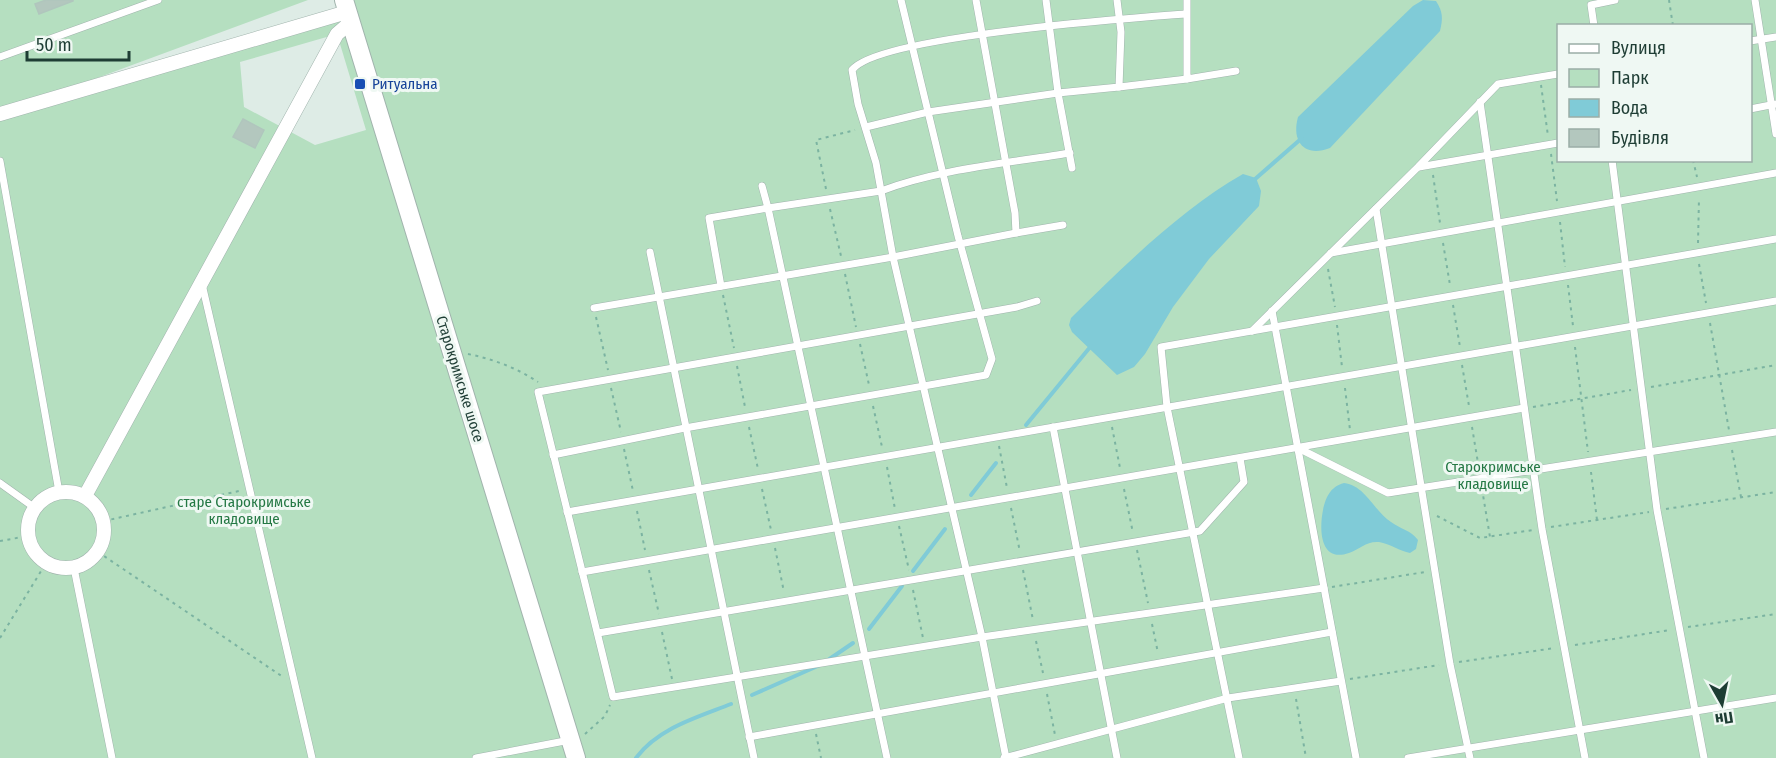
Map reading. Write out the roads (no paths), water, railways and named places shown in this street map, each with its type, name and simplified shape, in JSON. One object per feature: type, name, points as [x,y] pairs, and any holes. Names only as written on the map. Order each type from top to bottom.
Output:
[{"type":"street","points":[[0,114],[347,11]]},
{"type":"street","points":[[85,496],[337,34],[347,11]]},
{"type":"street","name":"Старокримське шосе","points":[[347,11],[573,749]]},
{"type":"street","points":[[59,492],[85,496],[97,507],[104,522],[103,542],[92,559],[74,568],[55,567],[34,551],[28,536],[28,526],[35,508],[42,501],[59,492]]},
{"type":"lane","points":[[0,57],[158,0]]},
{"type":"lane","points":[[553,455],[685,428],[986,375],[992,359],[943,175],[901,0]]},
{"type":"lane","points":[[976,0],[1016,233]]},
{"type":"lane","points":[[1046,0],[1058,93],[1072,168]]},
{"type":"lane","points":[[1117,0],[1119,87]]},
{"type":"lane","points":[[1187,0],[1185,15],[1187,78]]},
{"type":"lane","points":[[1594,24],[1591,4],[1615,0]]},
{"type":"lane","points":[[1755,0],[1776,134]]},
{"type":"lane","points":[[1185,15],[983,33],[912,47],[865,61],[852,70],[858,104],[866,127],[881,191],[893,257],[936,448],[982,637],[1005,758],[1228,698],[1341,681]]},
{"type":"lane","points":[[1752,41],[1776,37]]},
{"type":"lane","points":[[866,127],[928,112],[993,102],[1236,71]]},
{"type":"lane","points":[[1252,331],[1418,167],[1498,84],[1557,74]]},
{"type":"lane","points":[[1480,102],[1542,529],[1585,758]]},
{"type":"lane","points":[[1752,109],[1773,105]]},
{"type":"lane","points":[[1418,167],[1557,143]]},
{"type":"lane","points":[[721,286],[709,219],[881,191],[943,175],[1070,153]]},
{"type":"lane","points":[[0,161],[59,492]]},
{"type":"lane","points":[[1612,162],[1657,510],[1704,758]]},
{"type":"lane","points":[[1329,255],[1776,173]]},
{"type":"lane","points":[[762,186],[887,758]]},
{"type":"lane","points":[[1376,209],[1450,664],[1470,758]]},
{"type":"lane","points":[[594,308],[843,266],[960,242],[1063,225]]},
{"type":"lane","points":[[1239,758],[1167,407],[1161,347],[1776,239]]},
{"type":"lane","points":[[650,252],[753,758]]},
{"type":"lane","points":[[201,283],[312,758]]},
{"type":"lane","points":[[567,512],[1776,300]]},
{"type":"lane","points":[[1037,301],[980,314],[538,392],[613,697],[982,637],[1324,588]]},
{"type":"lane","points":[[1272,311],[1356,758]]},
{"type":"lane","points":[[582,572],[1524,408]]},
{"type":"lane","points":[[1053,427],[1117,758]]},
{"type":"lane","points":[[1298,448],[1388,493],[1650,454],[1776,432]]},
{"type":"lane","points":[[598,633],[1200,531],[1244,482],[1239,458]]},
{"type":"lane","points":[[0,483],[35,508]]},
{"type":"lane","points":[[74,568],[112,758]]},
{"type":"lane","points":[[749,737],[1332,632]]},
{"type":"lane","points":[[1408,758],[1776,698]]},
{"type":"lane","points":[[476,758],[573,749]]},
{"type":"water","points":[[1423,0],[1436,1],[1442,15],[1440,31],[1330,148],[1313,151],[1302,146],[1297,134],[1298,117],[1413,6]]},
{"type":"water","points":[[1243,174],[1256,178],[1261,191],[1259,206],[1209,259],[1173,307],[1145,354],[1134,367],[1117,375],[1072,332],[1069,325],[1071,318],[1131,260],[1175,222],[1197,204]]},
{"type":"water","points":[[1344,483],[1364,493],[1385,517],[1415,537],[1418,540],[1416,549],[1410,553],[1379,542],[1370,543],[1339,555],[1327,549],[1321,527],[1324,505],[1332,490]]},
{"type":"waterway","points":[[1254,180],[1302,138]]},
{"type":"waterway","points":[[1026,425],[1091,346]]},
{"type":"waterway","points":[[971,495],[996,463]]},
{"type":"waterway","points":[[913,571],[945,529]]},
{"type":"waterway","points":[[869,629],[902,586]]},
{"type":"waterway","points":[[828,660],[853,643]]},
{"type":"waterway","points":[[752,695],[820,665]]},
{"type":"waterway","points":[[636,758],[655,739],[667,731],[731,704]]},
{"type":"place","name":"Ритуальна","points":[[360,84]]},
{"type":"park label","name":"Старокримське кладовище","points":[[1493,476]]},
{"type":"park label","name":"старе Старокримське кладовище","points":[[244,510]]}]
